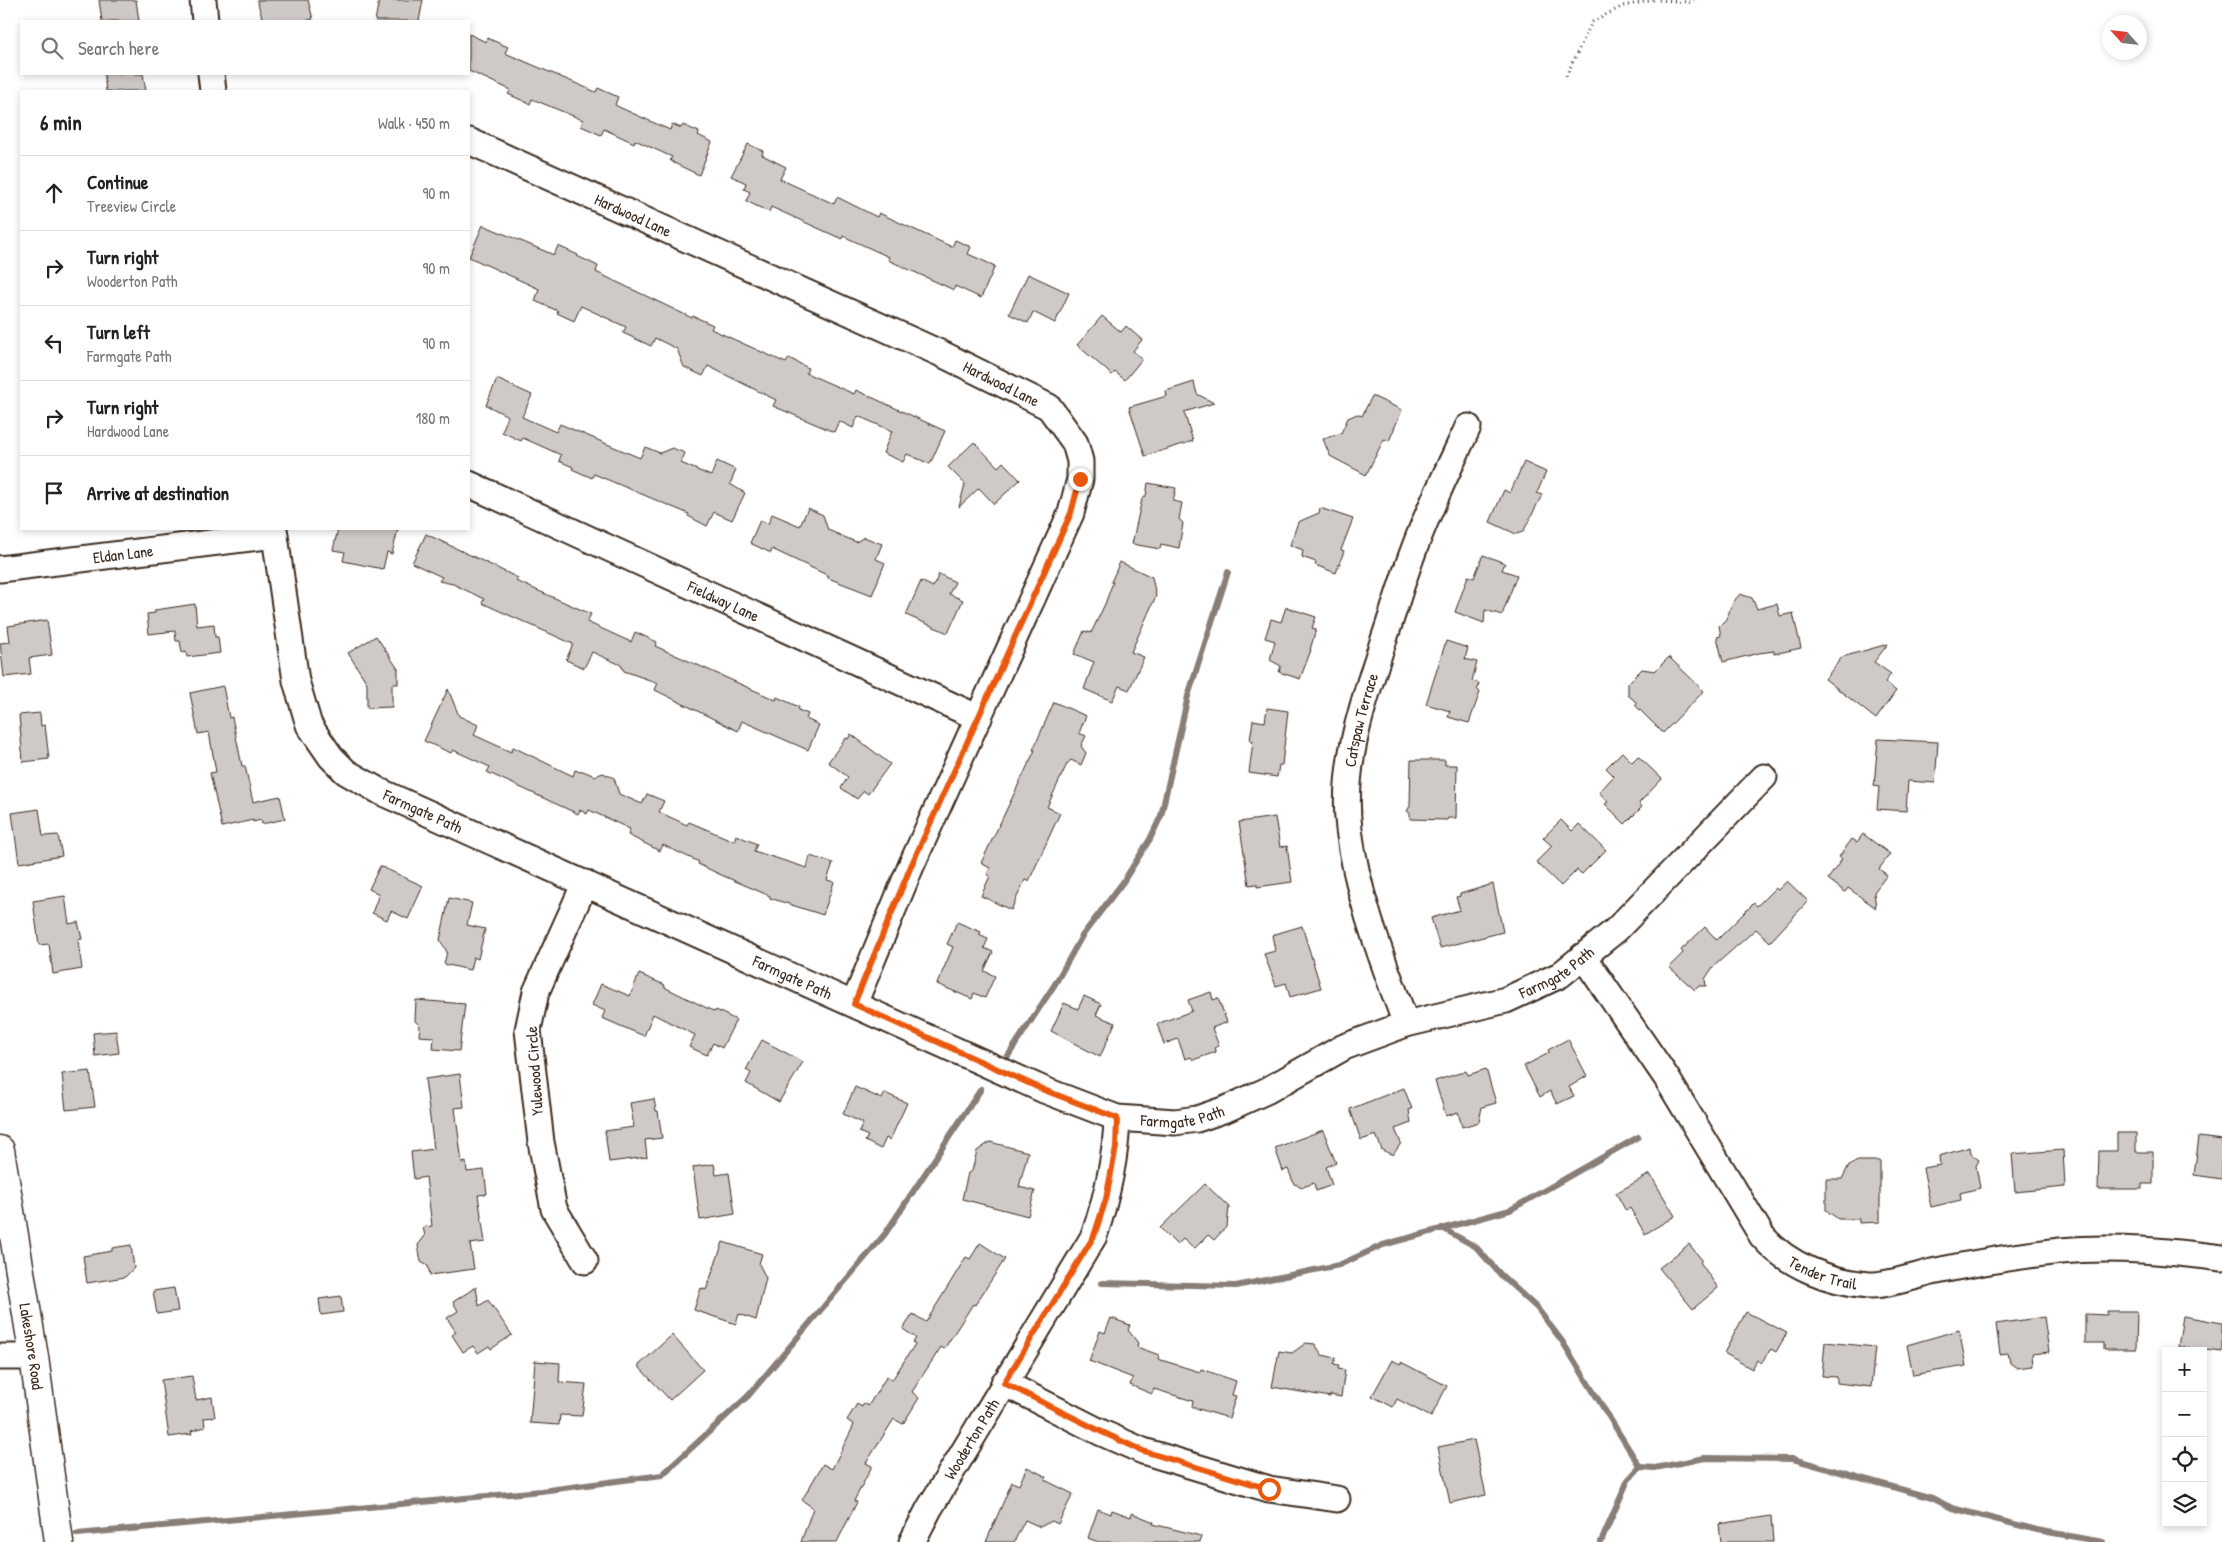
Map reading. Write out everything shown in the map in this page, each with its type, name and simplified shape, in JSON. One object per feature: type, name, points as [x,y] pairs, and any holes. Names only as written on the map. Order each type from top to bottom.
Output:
[{"type":"street","points":[[203,0],[205,20]]},
{"type":"street","points":[[211,75],[213,90]]},
{"type":"street","name":"Hardwood Lane","points":[[470,141],[942,354],[1049,407],[1074,443],[1080,461],[1080,479],[1071,513],[911,866],[854,1004]]},
{"type":"street","name":"Catspaw Terrace","points":[[1406,1024],[1379,949],[1360,886],[1349,829],[1347,787],[1351,752],[1370,683],[1416,545],[1468,427]]},
{"type":"street","name":"Fieldway Lane","points":[[470,484],[979,718]]},
{"type":"street","name":"Farmgate Path","points":[[274,532],[296,681],[309,725],[331,757],[346,772],[381,792],[1044,1090],[1117,1118],[1175,1122],[1197,1119],[1226,1110],[1266,1091],[1344,1047],[1406,1024],[1506,1000],[1560,975],[1616,930],[1764,777]]},
{"type":"street","name":"Eldan Lane","points":[[0,569],[274,532]]},
{"type":"street","name":"Yulewood Circle","points":[[585,883],[536,992],[528,1030],[541,1142],[554,1209],[585,1261]]},
{"type":"street","name":"Tender Trail","points":[[1583,956],[1666,1077],[1762,1236],[1773,1249],[1814,1273],[1871,1285],[1988,1260],[2061,1251],[2143,1249],[2222,1258]]},
{"type":"street","name":"Wooderton Path","points":[[912,1542],[929,1509],[1094,1236],[1108,1191],[1116,1147],[1117,1118]]},
{"type":"street","name":"Lakeshore Road","points":[[0,1150],[34,1357],[59,1542]]},
{"type":"street","points":[[0,1357],[34,1357]]},
{"type":"street","points":[[1004,1383],[1143,1451],[1269,1489],[1337,1499]]},
{"type":"path","points":[[1566,76],[1592,22],[1623,6],[1654,0]]},
{"type":"path","points":[[1659,0],[1689,2],[1694,0]]},
{"type":"building","points":[[99,0],[136,0],[139,20],[102,20]]},
{"type":"building","points":[[257,0],[308,0],[313,19],[308,20],[263,20]]},
{"type":"building","points":[[379,0],[423,0],[419,20],[375,20]]},
{"type":"building","points":[[470,34],[486,42],[487,38],[508,47],[505,53],[596,92],[598,88],[618,97],[615,105],[670,130],[672,124],[681,128],[683,125],[699,132],[698,135],[712,142],[699,175],[674,163],[670,160],[672,157],[635,140],[634,143],[604,129],[601,135],[581,126],[583,120],[532,99],[530,104],[508,94],[511,90],[470,71]]},
{"type":"building","points":[[104,75],[143,75],[146,90],[106,90]]},
{"type":"building","points":[[748,144],[763,151],[762,155],[786,167],[780,179],[834,204],[837,197],[877,217],[879,213],[952,247],[955,240],[971,247],[968,254],[995,266],[981,298],[955,286],[954,290],[888,260],[889,257],[843,236],[842,239],[771,207],[769,212],[746,201],[750,192],[744,189],[746,183],[731,176]]},
{"type":"building","points":[[483,225],[554,255],[558,246],[598,266],[596,272],[692,318],[693,316],[713,325],[711,329],[786,363],[789,358],[808,368],[806,373],[854,394],[856,390],[945,431],[930,464],[907,454],[903,462],[883,453],[892,431],[858,416],[853,428],[839,421],[834,432],[773,406],[776,400],[708,366],[703,376],[684,367],[677,349],[655,338],[651,346],[623,333],[626,327],[581,306],[574,321],[557,313],[558,311],[535,301],[539,289],[470,257]]},
{"type":"building","points":[[1028,274],[1069,293],[1055,323],[1033,312],[1028,323],[1009,314]]},
{"type":"building","points":[[1102,316],[1121,332],[1126,326],[1142,340],[1133,351],[1142,359],[1125,380],[1115,372],[1112,375],[1077,345]]},
{"type":"building","points":[[497,379],[532,395],[522,417],[556,432],[560,424],[640,458],[645,447],[660,453],[672,448],[685,453],[681,463],[711,476],[717,461],[736,470],[730,484],[745,493],[732,520],[714,512],[707,526],[688,516],[689,514],[594,474],[592,478],[572,469],[573,467],[559,461],[561,455],[523,438],[521,441],[502,432],[508,416],[486,405]]},
{"type":"building","points":[[1194,382],[1197,394],[1214,403],[1184,412],[1193,441],[1145,456],[1129,407],[1167,396],[1166,391]]},
{"type":"building","points":[[1372,396],[1402,410],[1389,441],[1384,439],[1366,475],[1330,456],[1323,439],[1341,433],[1348,418],[1357,414],[1362,416]]},
{"type":"building","points":[[974,442],[998,467],[1003,462],[1020,480],[994,504],[979,488],[959,507],[965,484],[948,467]]},
{"type":"building","points":[[1524,462],[1546,472],[1537,493],[1542,495],[1523,532],[1516,534],[1490,522],[1504,490],[1510,493]]},
{"type":"building","points":[[1148,483],[1176,488],[1173,501],[1182,503],[1179,519],[1183,523],[1179,548],[1161,544],[1160,549],[1132,544],[1142,499],[1146,496]]},
{"type":"building","points":[[808,508],[823,515],[828,530],[856,542],[864,537],[882,544],[876,559],[885,563],[872,595],[828,578],[829,576],[772,549],[771,553],[750,543],[760,520],[768,524],[772,514],[800,526]]},
{"type":"building","points":[[1320,508],[1353,519],[1341,550],[1344,551],[1336,573],[1315,565],[1316,562],[1302,557],[1303,550],[1290,545],[1298,522],[1319,513]]},
{"type":"building","points":[[338,530],[398,530],[392,554],[387,552],[383,569],[343,561],[345,552],[333,550]]},
{"type":"building","points":[[426,534],[518,578],[516,581],[591,614],[587,622],[631,642],[635,632],[657,642],[655,646],[776,700],[777,697],[799,707],[798,710],[808,714],[806,719],[819,725],[808,750],[742,721],[738,731],[655,690],[658,683],[624,671],[621,665],[592,652],[584,668],[566,660],[573,644],[482,603],[484,599],[453,584],[439,581],[442,577],[412,563]]},
{"type":"building","points":[[1483,555],[1505,563],[1502,570],[1517,575],[1502,615],[1485,610],[1484,623],[1455,612],[1468,576],[1474,578]]},
{"type":"building","points":[[1120,562],[1152,577],[1156,596],[1131,652],[1144,657],[1129,690],[1119,686],[1112,701],[1084,689],[1094,662],[1074,654],[1084,631],[1091,633],[1105,604],[1113,582],[1111,582]]},
{"type":"building","points":[[939,574],[955,582],[949,594],[963,600],[948,633],[906,615],[921,581],[933,587]]},
{"type":"building","points":[[1740,594],[1752,598],[1757,609],[1777,604],[1780,616],[1793,613],[1801,648],[1774,654],[1774,651],[1759,653],[1723,662],[1717,637],[1721,636],[1719,626],[1726,619],[1734,601]]},
{"type":"building","points":[[195,604],[197,626],[214,624],[215,637],[218,637],[220,653],[187,657],[186,652],[182,653],[180,641],[176,641],[175,631],[149,634],[147,614],[155,613],[155,610]]},
{"type":"building","points":[[1286,607],[1316,617],[1312,628],[1316,629],[1311,650],[1300,679],[1279,672],[1281,666],[1270,660],[1275,641],[1265,638],[1271,619],[1281,622]]},
{"type":"building","points":[[47,620],[52,655],[29,658],[31,674],[4,677],[0,643],[10,642],[8,626]]},
{"type":"building","points":[[376,636],[398,669],[398,684],[392,684],[392,707],[367,708],[367,683],[348,653]]},
{"type":"building","points":[[1446,641],[1468,648],[1465,659],[1477,662],[1472,681],[1479,683],[1477,689],[1480,692],[1469,723],[1448,717],[1450,711],[1426,704]]},
{"type":"building","points":[[1888,644],[1874,662],[1891,674],[1885,682],[1896,691],[1876,719],[1825,679],[1842,657]]},
{"type":"building","points":[[1669,657],[1704,691],[1663,733],[1635,705],[1637,703],[1628,695],[1628,683],[1642,669],[1655,671]]},
{"type":"building","points":[[223,686],[229,718],[232,717],[242,766],[245,766],[253,802],[280,796],[285,819],[262,824],[261,820],[253,822],[253,820],[222,827],[210,773],[216,772],[209,732],[198,734],[190,693]]},
{"type":"building","points":[[448,689],[459,716],[478,725],[474,735],[511,752],[513,747],[573,776],[575,770],[595,776],[603,773],[614,778],[619,794],[642,804],[647,794],[664,801],[659,812],[687,825],[689,822],[734,841],[736,835],[757,844],[754,851],[807,868],[810,856],[833,863],[827,880],[834,882],[823,915],[770,898],[770,896],[698,864],[699,862],[663,845],[660,851],[628,835],[630,829],[589,810],[587,814],[580,810],[578,814],[487,772],[490,767],[453,750],[451,753],[424,741]]},
{"type":"building","points":[[1054,702],[1086,716],[1079,733],[1086,736],[1081,746],[1086,753],[1081,765],[1071,760],[1067,764],[1047,807],[1060,813],[1029,881],[1025,880],[1011,910],[981,896],[990,876],[987,874],[990,868],[981,863],[1035,750],[1033,750]]},
{"type":"building","points":[[1267,708],[1288,711],[1282,765],[1279,765],[1277,777],[1249,773],[1253,741],[1250,740],[1253,720],[1265,722]]},
{"type":"building","points":[[40,713],[41,726],[45,725],[49,759],[23,762],[19,715]]},
{"type":"building","points":[[851,734],[890,764],[868,794],[864,791],[857,799],[841,788],[848,777],[828,762]]},
{"type":"building","points":[[1878,739],[1938,742],[1935,783],[1908,781],[1906,811],[1877,809],[1879,787],[1874,786]]},
{"type":"building","points":[[1622,752],[1632,762],[1638,756],[1662,779],[1639,803],[1642,807],[1625,824],[1605,804],[1608,802],[1599,792],[1614,776],[1606,768]]},
{"type":"building","points":[[1411,760],[1445,760],[1445,765],[1457,765],[1456,818],[1448,818],[1447,820],[1410,819],[1410,813],[1407,811],[1410,806]]},
{"type":"building","points":[[39,809],[43,836],[58,835],[62,856],[19,863],[12,813]]},
{"type":"building","points":[[1275,817],[1280,847],[1287,846],[1292,882],[1257,887],[1257,884],[1249,885],[1239,822]]},
{"type":"building","points":[[1561,820],[1572,831],[1579,824],[1606,850],[1582,874],[1577,870],[1561,886],[1536,862],[1552,846],[1543,838]]},
{"type":"building","points":[[1863,834],[1890,854],[1879,869],[1887,875],[1874,892],[1876,908],[1848,888],[1845,892],[1828,879],[1842,859],[1839,857],[1852,839],[1857,842]]},
{"type":"building","points":[[380,866],[423,886],[408,919],[391,911],[387,920],[372,913],[379,894],[369,889]]},
{"type":"building","points":[[1787,881],[1808,901],[1770,942],[1756,929],[1713,967],[1705,979],[1706,986],[1699,986],[1695,990],[1669,967],[1683,953],[1681,950],[1705,927],[1717,940],[1754,903],[1757,906],[1775,888],[1778,890]]},
{"type":"building","points":[[1493,884],[1503,932],[1440,948],[1431,918],[1460,910],[1456,897],[1460,896],[1460,894]]},
{"type":"building","points":[[65,896],[69,924],[78,922],[82,939],[78,940],[82,969],[53,974],[49,944],[39,945],[33,901]]},
{"type":"building","points":[[449,898],[472,903],[467,925],[485,929],[478,959],[473,957],[470,970],[444,964],[447,952],[440,940]]},
{"type":"building","points":[[957,922],[981,932],[979,935],[988,939],[984,948],[993,952],[984,971],[995,976],[985,998],[974,993],[972,999],[937,984],[953,947],[947,944]]},
{"type":"building","points":[[1302,926],[1321,988],[1290,997],[1286,983],[1276,986],[1264,954],[1275,951],[1272,935]]},
{"type":"building","points":[[639,974],[665,985],[664,987],[715,1012],[716,1010],[736,1020],[722,1048],[713,1043],[707,1055],[689,1047],[695,1035],[653,1014],[644,1036],[602,1018],[605,1011],[592,1005],[601,984],[630,996]]},
{"type":"building","points":[[1211,992],[1213,1000],[1218,998],[1227,1022],[1212,1028],[1219,1046],[1214,1048],[1216,1052],[1193,1060],[1191,1057],[1185,1059],[1178,1039],[1164,1044],[1157,1024],[1192,1011],[1188,1000]]},
{"type":"building","points":[[1084,996],[1101,1004],[1096,1015],[1115,1023],[1100,1057],[1051,1031],[1064,1003],[1078,1009]]},
{"type":"building","points":[[416,1000],[465,1004],[459,1051],[433,1049],[434,1037],[419,1036],[420,1026],[415,1021]]},
{"type":"building","points":[[116,1031],[119,1053],[95,1056],[93,1033]]},
{"type":"building","points":[[1568,1039],[1587,1076],[1569,1087],[1574,1096],[1557,1104],[1550,1091],[1540,1097],[1524,1066],[1549,1053],[1548,1050]]},
{"type":"building","points":[[762,1040],[803,1062],[779,1102],[746,1083],[751,1073],[746,1070]]},
{"type":"building","points":[[1486,1069],[1496,1103],[1482,1107],[1479,1122],[1462,1127],[1458,1112],[1446,1116],[1435,1081],[1466,1071],[1468,1075]]},
{"type":"building","points":[[90,1071],[95,1107],[66,1110],[62,1074]]},
{"type":"building","points":[[460,1074],[464,1107],[455,1108],[462,1163],[466,1162],[467,1172],[484,1170],[487,1194],[478,1195],[485,1242],[470,1244],[474,1269],[430,1275],[428,1266],[421,1262],[418,1245],[425,1236],[423,1227],[432,1226],[426,1177],[414,1179],[411,1152],[434,1149],[425,1079]]},
{"type":"building","points":[[855,1087],[882,1099],[885,1093],[907,1103],[890,1140],[886,1138],[881,1149],[865,1141],[868,1136],[859,1132],[863,1123],[843,1114]]},
{"type":"building","points":[[1404,1088],[1412,1109],[1409,1110],[1411,1123],[1395,1129],[1401,1143],[1393,1155],[1382,1150],[1376,1135],[1361,1140],[1350,1109]]},
{"type":"building","points":[[654,1099],[656,1111],[658,1111],[662,1138],[645,1140],[647,1157],[609,1162],[605,1131],[634,1127],[630,1103]]},
{"type":"building","points":[[1323,1130],[1336,1163],[1326,1167],[1332,1185],[1316,1191],[1314,1183],[1303,1187],[1294,1184],[1288,1169],[1283,1171],[1275,1148]]},
{"type":"building","points":[[2117,1133],[2136,1133],[2136,1152],[2153,1152],[2153,1184],[2142,1184],[2142,1189],[2098,1189],[2099,1151],[2117,1151]]},
{"type":"building","points":[[2199,1137],[2222,1140],[2222,1179],[2194,1175]]},
{"type":"building","points":[[990,1142],[1028,1152],[1019,1187],[1035,1191],[1028,1216],[962,1199],[968,1173],[972,1171],[977,1151]]},
{"type":"building","points":[[1970,1147],[1971,1154],[1979,1160],[1976,1166],[1980,1188],[1960,1193],[1961,1200],[1931,1207],[1923,1168],[1940,1165],[1939,1156]]},
{"type":"building","points":[[2063,1150],[2065,1187],[2015,1192],[2012,1154]]},
{"type":"building","points":[[1858,1161],[1880,1161],[1880,1222],[1859,1223],[1859,1219],[1838,1219],[1826,1210],[1826,1179],[1842,1179],[1849,1165]]},
{"type":"building","points":[[714,1164],[716,1175],[729,1173],[735,1214],[700,1220],[693,1167]]},
{"type":"building","points":[[1650,1174],[1675,1216],[1645,1234],[1630,1208],[1626,1211],[1616,1193]]},
{"type":"building","points":[[1205,1184],[1229,1207],[1227,1226],[1214,1240],[1208,1235],[1194,1249],[1183,1239],[1177,1245],[1160,1228]]},
{"type":"building","points":[[723,1242],[762,1254],[759,1264],[766,1278],[756,1320],[739,1314],[736,1324],[694,1310],[701,1288],[706,1290]]},
{"type":"building","points":[[980,1243],[1005,1259],[944,1349],[941,1347],[912,1392],[919,1398],[903,1424],[894,1419],[866,1463],[872,1466],[854,1501],[857,1502],[837,1542],[801,1542],[813,1508],[802,1500],[823,1464],[832,1469],[854,1425],[847,1420],[857,1404],[862,1407],[864,1403],[868,1406],[887,1376],[892,1380],[915,1344],[913,1342],[916,1338],[903,1329],[913,1314],[926,1322],[966,1257],[970,1259]]},
{"type":"building","points":[[1689,1244],[1702,1260],[1700,1262],[1718,1288],[1693,1309],[1659,1268]]},
{"type":"building","points":[[131,1245],[134,1268],[125,1277],[87,1283],[83,1256],[112,1251],[112,1248]]},
{"type":"building","points":[[476,1287],[479,1306],[488,1300],[512,1335],[491,1349],[489,1346],[478,1353],[473,1346],[463,1352],[452,1335],[456,1332],[447,1318],[458,1311],[453,1302]]},
{"type":"building","points":[[174,1288],[178,1311],[157,1314],[153,1291]]},
{"type":"building","points":[[341,1296],[343,1312],[321,1315],[319,1299]]},
{"type":"building","points":[[2107,1311],[2137,1311],[2136,1349],[2104,1349],[2104,1343],[2085,1343],[2085,1314],[2107,1315]]},
{"type":"building","points":[[1746,1312],[1787,1333],[1776,1352],[1771,1349],[1761,1363],[1757,1360],[1752,1369],[1724,1353]]},
{"type":"building","points":[[2183,1316],[2222,1323],[2222,1352],[2207,1350],[2207,1347],[2178,1347]]},
{"type":"building","points":[[2044,1317],[2049,1352],[2032,1354],[2033,1366],[2017,1368],[2010,1363],[2008,1353],[2000,1354],[1996,1324]]},
{"type":"building","points":[[1111,1318],[1130,1325],[1128,1330],[1138,1343],[1137,1347],[1159,1355],[1158,1359],[1200,1372],[1201,1369],[1236,1381],[1232,1395],[1236,1396],[1229,1418],[1192,1407],[1193,1401],[1154,1389],[1152,1394],[1130,1385],[1133,1378],[1089,1361],[1100,1331],[1105,1333]]},
{"type":"building","points":[[1959,1330],[1966,1366],[1913,1375],[1907,1345]]},
{"type":"building","points":[[672,1335],[703,1370],[670,1400],[638,1366]]},
{"type":"building","points":[[1825,1342],[1875,1347],[1871,1387],[1837,1383],[1837,1377],[1822,1376]]},
{"type":"building","points":[[1306,1343],[1315,1344],[1322,1355],[1336,1358],[1334,1364],[1339,1365],[1338,1369],[1345,1370],[1341,1397],[1330,1395],[1330,1397],[1272,1387],[1279,1351],[1292,1353]]},
{"type":"building","points":[[1392,1360],[1400,1364],[1401,1362],[1447,1386],[1431,1417],[1397,1399],[1393,1407],[1372,1396]]},
{"type":"building","points":[[535,1361],[560,1363],[559,1382],[586,1384],[582,1416],[560,1415],[559,1425],[530,1423]]},
{"type":"building","points":[[192,1376],[196,1400],[212,1397],[215,1417],[204,1418],[205,1427],[191,1431],[192,1434],[169,1437],[161,1380]]},
{"type":"building","points":[[1474,1440],[1486,1495],[1450,1503],[1438,1447]]},
{"type":"building","points":[[1027,1467],[1047,1477],[1045,1480],[1073,1494],[1058,1524],[1052,1521],[1040,1527],[1025,1520],[1014,1542],[986,1542],[1012,1482],[1019,1485]]},
{"type":"building","points":[[1098,1509],[1111,1514],[1112,1510],[1131,1517],[1132,1513],[1154,1522],[1153,1524],[1201,1536],[1200,1542],[1098,1542],[1088,1538]]},
{"type":"building","points":[[1771,1516],[1773,1542],[1721,1542],[1719,1524]]},
{"type":"waterway","points":[[1006,1059],[1055,984],[1082,936],[1123,882],[1150,839],[1161,816],[1188,696],[1228,572]]},
{"type":"waterway","points":[[77,1534],[541,1491],[662,1475],[748,1396],[885,1234],[981,1089]]},
{"type":"waterway","points":[[1102,1283],[1236,1286],[1339,1265],[1383,1245],[1510,1210],[1638,1137]]},
{"type":"waterway","points":[[1442,1228],[1476,1247],[1501,1275],[1537,1308],[1562,1341],[1640,1467]]},
{"type":"waterway","points":[[1601,1542],[1628,1480],[1640,1467],[1655,1468],[1705,1458],[1793,1459],[1932,1498],[1952,1508],[2037,1530],[2103,1542]]},
{"type":"route","points":[[1080,479],[1071,513],[911,866],[854,1004],[1044,1090],[1117,1118],[1116,1147],[1106,1199],[1094,1236],[1004,1383],[1143,1451],[1269,1489]]}]
